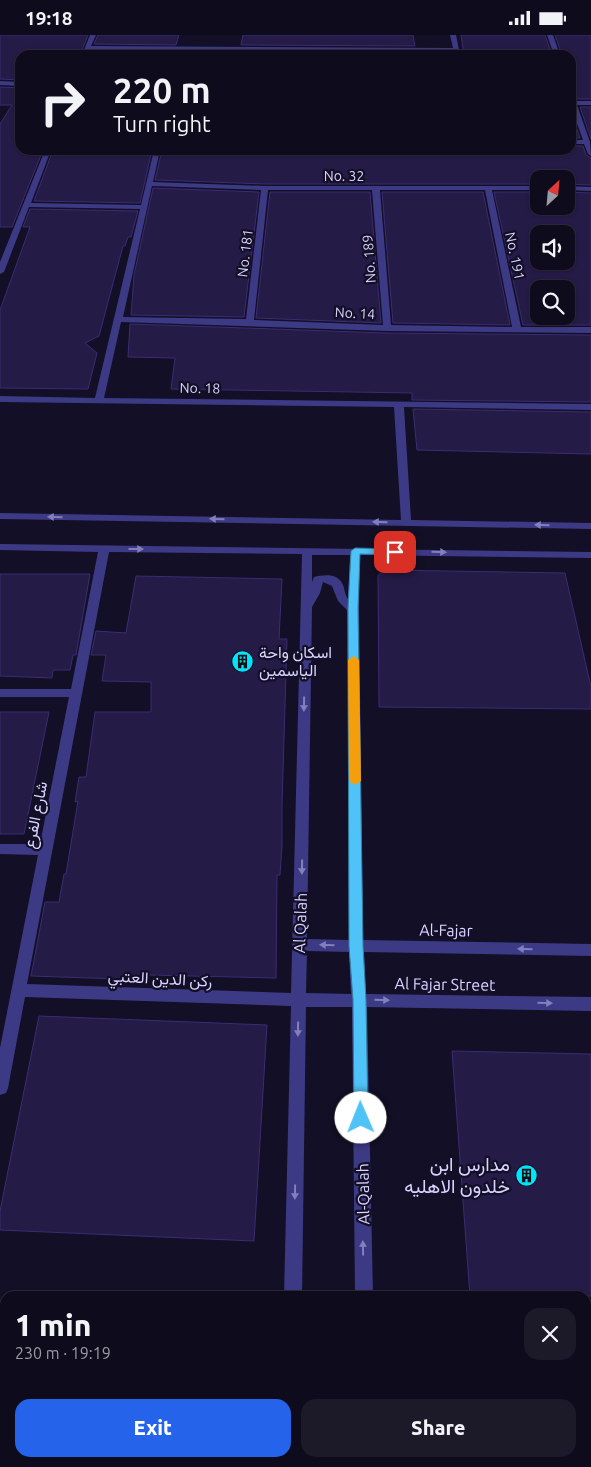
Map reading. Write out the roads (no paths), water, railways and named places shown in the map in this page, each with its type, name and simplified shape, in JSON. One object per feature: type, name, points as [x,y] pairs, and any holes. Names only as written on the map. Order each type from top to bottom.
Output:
[{"type":"street","points":[[93,35],[88,48],[136,50]]},
{"type":"street","points":[[453,35],[456,50]]},
{"type":"street","points":[[550,35],[555,50]]},
{"type":"street","points":[[0,83],[15,83]]},
{"type":"street","points":[[576,101],[591,103]]},
{"type":"street","points":[[576,120],[591,154]]},
{"type":"street","points":[[576,142],[586,142]]},
{"type":"street","points":[[0,272],[46,155]]},
{"type":"street","points":[[99,400],[148,184],[157,155]]},
{"type":"street","name":"No. 32","points":[[148,184],[265,188],[530,188]]},
{"type":"street","name":"No. 181","points":[[250,322],[265,188]]},
{"type":"street","name":"No. 191","points":[[488,188],[517,330]]},
{"type":"street","points":[[575,188],[591,189]]},
{"type":"street","name":"No. 189","points":[[376,189],[387,328]]},
{"type":"street","points":[[26,205],[143,207]]},
{"type":"street","points":[[0,245],[11,245]]},
{"type":"street","name":"No. 14","points":[[118,319],[387,328],[591,330]]},
{"type":"street","name":"No. 18","points":[[0,399],[591,407]]},
{"type":"street","points":[[399,405],[406,522]]},
{"type":"street","points":[[0,516],[591,526]]},
{"type":"street","points":[[0,547],[591,555]]},
{"type":"street","name":"شارع الفرع","points":[[0,1088],[104,549]]},
{"type":"street","name":"Al Qalah","points":[[294,1291],[307,551]]},
{"type":"street","name":"Al-Qalah","points":[[355,551],[353,608],[356,946],[359,1000],[364,1291]]},
{"type":"street","points":[[306,607],[314,593],[318,580],[326,578],[332,579],[338,584],[337,590],[342,600],[353,608]]},
{"type":"street","points":[[0,693],[76,693]]},
{"type":"street","points":[[0,849],[46,850]]},
{"type":"street","name":"Al-Fajar","points":[[300,945],[591,950]]},
{"type":"street","name":"ركن الدين العتبي","points":[[19,990],[237,999],[299,999]]},
{"type":"street","name":"Al Fajar Street","points":[[299,999],[591,1004]]},
{"type":"place","name":"اسكان واحة الياسمين","points":[[243,661]]},
{"type":"place","name":"مدارس ابن خلدون الاهليه","points":[[526,1175]]}]
